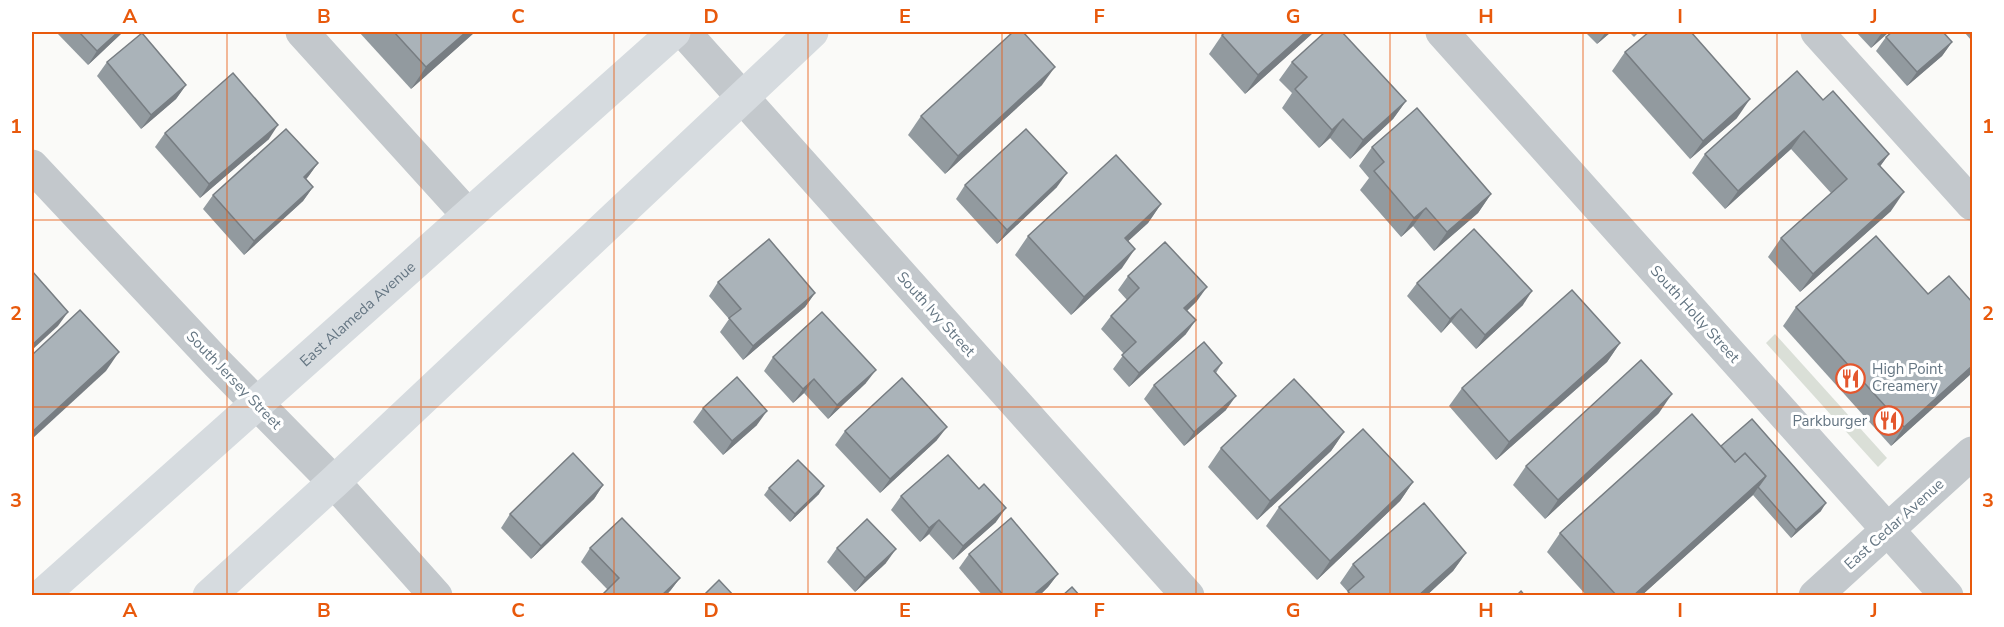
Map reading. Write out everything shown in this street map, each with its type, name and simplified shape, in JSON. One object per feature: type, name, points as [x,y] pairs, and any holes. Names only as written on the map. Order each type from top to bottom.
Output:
[{"type":"main road","name":"East Alameda Avenue","points":[[39,588],[256,404],[674,32]]},
{"type":"main road","points":[[209,596],[334,482],[812,32]]},
{"type":"street","points":[[302,32],[467,214]]},
{"type":"street","name":"South Ivy Street","points":[[684,32],[1188,596]]},
{"type":"street","name":"South Holly Street","points":[[1442,32],[1947,596]]},
{"type":"street","points":[[1817,32],[1972,204]]},
{"type":"street","name":"South Jersey Street","points":[[32,166],[256,404],[334,482],[435,596]]},
{"type":"street","name":"East Cedar Avenue","points":[[1815,596],[1972,453]]},
{"type":"shaded area","points":[[1775,334],[1887,458],[1878,467],[1766,343]]},
{"type":"building","points":[[79,32],[118,32],[97,51]]},
{"type":"building","points":[[394,32],[466,32],[426,67]]},
{"type":"building","points":[[1013,32],[1023,32],[1055,67],[958,156],[921,116]]},
{"type":"building","points":[[1226,32],[1306,32],[1258,75],[1222,35]]},
{"type":"building","points":[[1325,32],[1342,32],[1406,101],[1363,140],[1343,119],[1332,130],[1295,89],[1307,77],[1292,62]]},
{"type":"building","points":[[1649,32],[1691,32],[1750,99],[1703,141],[1625,52]]},
{"type":"building","points":[[1892,32],[1943,32],[1952,42],[1917,72],[1886,37]]},
{"type":"building","points":[[142,33],[186,85],[151,115],[107,62]]},
{"type":"building","points":[[1797,71],[1823,100],[1833,91],[1889,154],[1878,164],[1904,192],[1813,274],[1781,238],[1847,179],[1804,131],[1738,191],[1705,154]]},
{"type":"building","points":[[233,73],[278,125],[209,184],[165,133]]},
{"type":"building","points":[[1417,108],[1491,194],[1447,232],[1426,208],[1414,218],[1374,171],[1384,162],[1372,147]]},
{"type":"building","points":[[286,129],[318,163],[304,177],[313,187],[254,241],[213,195]]},
{"type":"building","points":[[1026,129],[1067,173],[1007,230],[965,185]]},
{"type":"building","points":[[1116,155],[1161,204],[1125,238],[1135,249],[1084,297],[1028,236]]},
{"type":"building","points":[[1474,229],[1532,291],[1485,335],[1461,309],[1450,319],[1417,283]]},
{"type":"building","points":[[1876,236],[1928,294],[1949,276],[1972,302],[1972,366],[1904,427],[1796,307]]},
{"type":"building","points":[[769,239],[815,293],[753,346],[729,318],[741,309],[718,282]]},
{"type":"building","points":[[1165,242],[1207,287],[1184,308],[1196,320],[1139,373],[1122,355],[1136,342],[1111,316],[1139,288],[1128,276]]},
{"type":"building","points":[[32,271],[68,312],[32,345]]},
{"type":"building","points":[[1572,290],[1620,343],[1509,442],[1462,388]]},
{"type":"building","points":[[80,310],[119,352],[32,432],[32,355]]},
{"type":"building","points":[[822,312],[876,370],[837,405],[814,379],[803,389],[773,357]]},
{"type":"building","points":[[1204,342],[1222,363],[1214,371],[1236,396],[1194,432],[1154,385]]},
{"type":"building","points":[[1641,360],[1672,394],[1558,500],[1526,466]]},
{"type":"building","points":[[737,377],[767,411],[732,441],[703,408]]},
{"type":"building","points":[[902,378],[947,427],[890,479],[845,431]]},
{"type":"building","points":[[1294,379],[1344,432],[1270,501],[1221,448]]},
{"type":"building","points":[[1692,414],[1735,462],[1745,453],[1766,476],[1633,596],[1617,596],[1560,533]]},
{"type":"building","points":[[1752,419],[1826,503],[1796,530],[1758,487],[1766,476],[1745,453],[1735,462],[1721,446]]},
{"type":"building","points":[[1363,429],[1413,482],[1330,561],[1279,507]]},
{"type":"building","points":[[573,453],[603,485],[541,546],[510,514]]},
{"type":"building","points":[[948,455],[979,489],[984,484],[1006,508],[963,546],[939,520],[929,528],[901,496]]},
{"type":"building","points":[[798,460],[824,486],[795,514],[769,488]]},
{"type":"building","points":[[1424,503],[1466,553],[1418,596],[1351,596],[1348,591],[1364,577],[1353,564]]},
{"type":"building","points":[[622,518],[680,578],[661,596],[601,596],[619,578],[590,548]]},
{"type":"building","points":[[1011,518],[1058,574],[1032,596],[1004,596],[969,554]]},
{"type":"building","points":[[867,519],[896,549],[865,578],[837,548]]},
{"type":"building","points":[[719,580],[734,596],[703,596]]},
{"type":"building","points":[[1072,587],[1080,596],[1062,596]]},
{"type":"place","name":"High Point Creamery","points":[[1851,378]]},
{"type":"place","name":"Parkburger","points":[[1888,421]]}]
